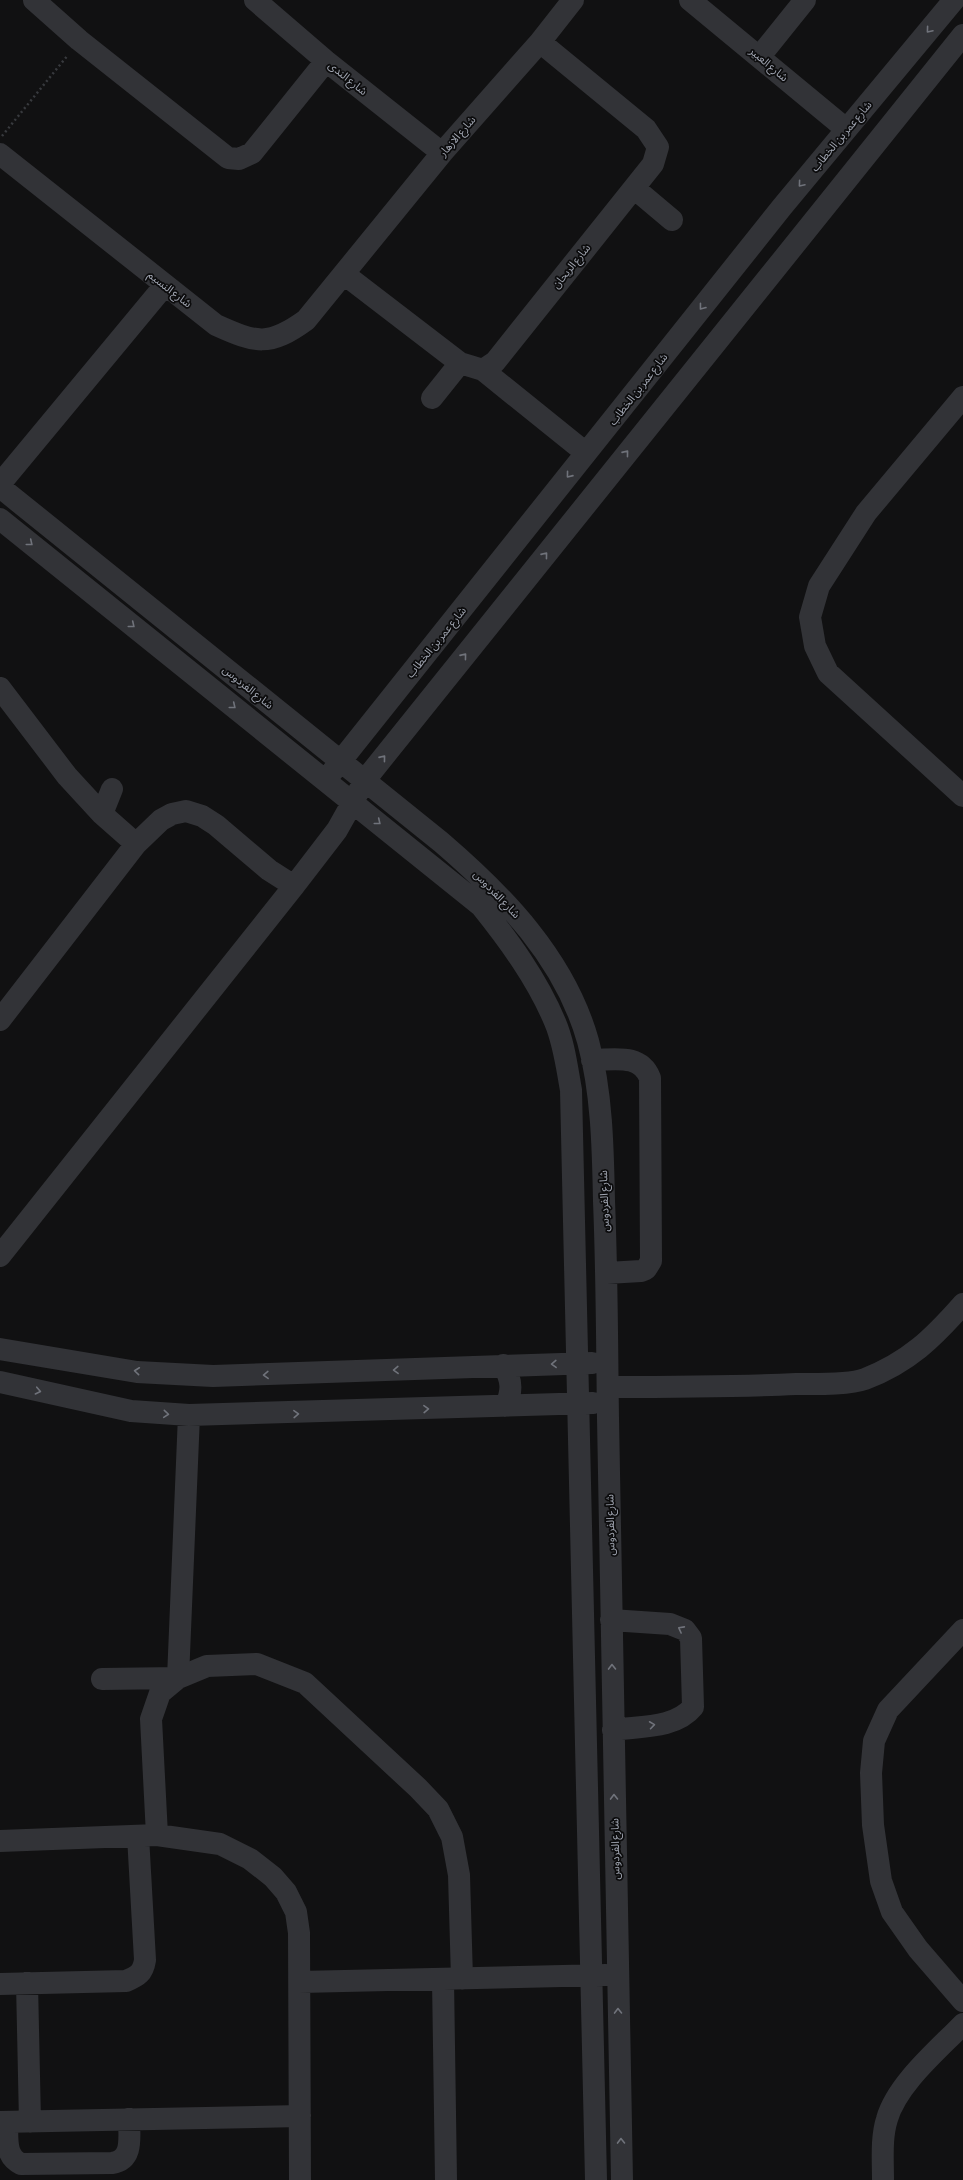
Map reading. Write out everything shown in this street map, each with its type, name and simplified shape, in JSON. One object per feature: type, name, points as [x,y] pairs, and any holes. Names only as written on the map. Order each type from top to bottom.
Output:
[{"type":"street","points":[[34,0],[79,40],[228,158],[239,159],[252,153],[326,60]]},
{"type":"street","name":"شارع الندى","points":[[255,0],[326,60],[442,153]]},
{"type":"street","name":"شارع الازهار","points":[[344,274],[442,153],[540,42],[573,0]]},
{"type":"street","name":"شارع العبير","points":[[690,0],[760,56],[846,129]]},
{"type":"street","points":[[760,56],[805,0]]},
{"type":"street","name":"شارع عمر بن الخطاب","points":[[326,780],[723,281],[846,129],[954,0]]},
{"type":"street","points":[[0,1256],[337,830],[365,780],[748,300],[963,34]]},
{"type":"street","name":"شارع الريحان","points":[[483,370],[495,362],[654,164],[658,147],[653,137],[646,130],[540,42]]},
{"type":"street","name":"شارع النسيم","points":[[0,154],[216,325],[255,339],[271,339],[287,335],[306,320],[344,274]]},
{"type":"street","points":[[634,188],[672,220]]},
{"type":"street","points":[[344,274],[460,363],[483,370],[586,454]]},
{"type":"street","points":[[723,281],[748,300]]},
{"type":"street","points":[[0,486],[165,285]]},
{"type":"street","points":[[432,398],[460,363]]},
{"type":"street","points":[[963,397],[866,513],[819,586],[810,617],[816,646],[828,673],[963,796]]},
{"type":"street","name":"شارع الفردوس","points":[[0,486],[365,780],[481,876],[505,900],[531,932],[553,965],[570,997],[588,1040],[600,1122],[607,1273],[606,1311],[622,2180]]},
{"type":"street","name":"شارع الفردوس","points":[[0,519],[481,906],[510,943],[555,1022],[566,1058],[571,1090],[596,2180]]},
{"type":"street","points":[[103,602],[118,582]]},
{"type":"street","points":[[0,688],[43,746],[102,814],[136,844]]},
{"type":"street","points":[[102,814],[112,789]]},
{"type":"street","points":[[0,1020],[136,844],[161,820],[172,814],[186,811],[202,816],[216,825],[269,870],[294,886]]},
{"type":"street","points":[[592,1060],[630,1059],[643,1066],[650,1078],[651,1261],[646,1269],[641,1271],[607,1273]]},
{"type":"street","points":[[0,1382],[131,1411],[189,1416],[579,1403],[608,1395],[726,1387],[825,1383],[864,1379],[902,1361],[934,1338],[963,1304]]},
{"type":"street","points":[[577,1312],[606,1311]]},
{"type":"street","points":[[0,1349],[137,1372],[213,1376],[607,1362]]},
{"type":"street","points":[[503,1366],[511,1386],[505,1406]]},
{"type":"street","points":[[178,1678],[189,1416]]},
{"type":"street","points":[[580,1445],[609,1443]]},
{"type":"street","points":[[612,1620],[670,1624],[685,1630],[691,1638],[693,1707],[687,1714],[676,1721],[613,1730]]},
{"type":"street","points":[[963,1630],[888,1710],[874,1742],[871,1773],[873,1825],[880,1874],[892,1912],[918,1949],[963,2001]]},
{"type":"street","points":[[0,1984],[126,1981],[138,1976],[144,1968],[151,1719],[160,1693],[178,1678],[206,1666],[257,1664],[305,1683],[418,1788],[438,1809],[452,1837],[459,1875],[452,1979],[446,2180]]},
{"type":"street","points":[[102,1679],[178,1678]]},
{"type":"street","points":[[0,1841],[147,1835],[220,1844],[250,1859],[273,1877],[286,1892],[296,1912],[299,1933],[300,2180]]},
{"type":"street","points":[[300,1982],[618,1975]]},
{"type":"street","points":[[27,1983],[30,2122]]},
{"type":"street","points":[[883,2180],[884,2141],[887,2120],[894,2103],[917,2073],[963,2024]]},
{"type":"street","points":[[130,2119],[128,2153],[124,2159],[112,2163],[21,2164],[11,2157],[8,2151],[4,2122],[30,2122],[130,2119],[300,2116]]},
{"type":"path","points":[[0,138],[79,40]]}]
